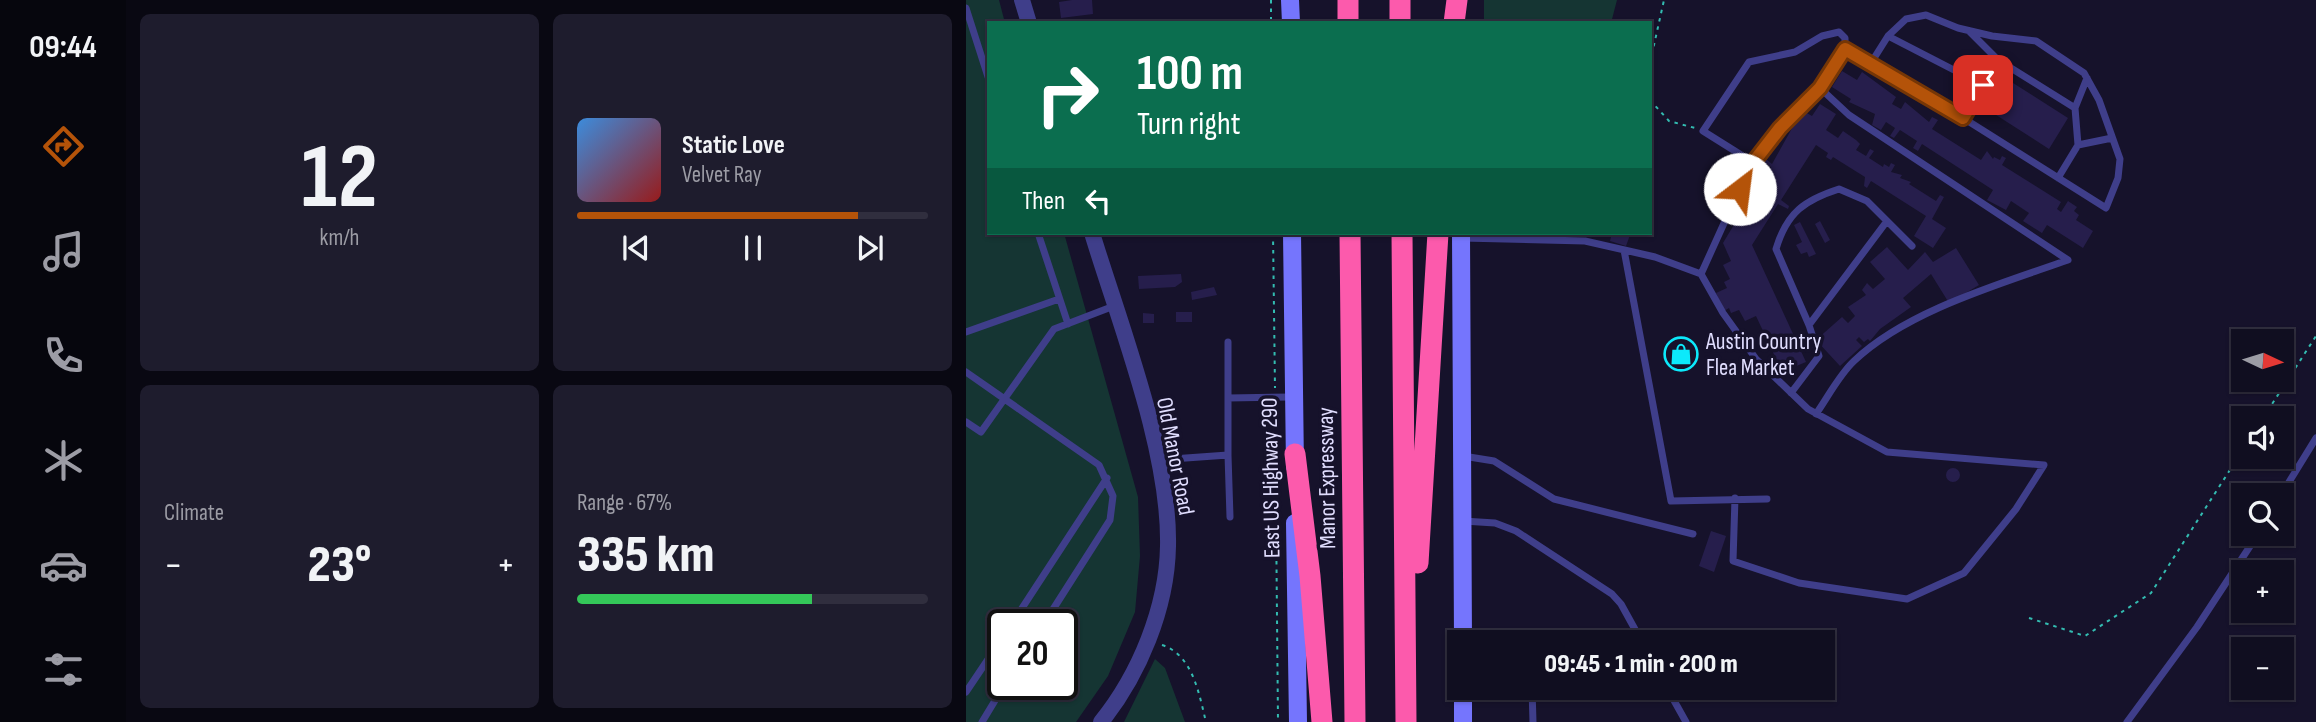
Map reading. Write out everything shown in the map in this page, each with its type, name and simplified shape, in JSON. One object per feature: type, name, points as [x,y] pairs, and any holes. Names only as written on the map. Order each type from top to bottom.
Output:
[{"type":"highway","points":[[1348,0],[1348,21]]},
{"type":"highway","points":[[1400,0],[1400,21]]},
{"type":"highway","points":[[1456,21],[1457,0]]},
{"type":"highway","name":"Manor Expressway","points":[[1350,235],[1355,722]]},
{"type":"highway","points":[[1402,235],[1406,722]]},
{"type":"highway","points":[[1406,659],[1416,602],[1438,235]]},
{"type":"highway","points":[[1295,454],[1310,576],[1322,722]]},
{"type":"main road","points":[[1290,0],[1291,21]]},
{"type":"main road","name":"East US Highway 290","points":[[1293,235],[1298,722]]},
{"type":"main road","points":[[1461,235],[1463,630]]},
{"type":"main road","points":[[1463,700],[1463,722]]},
{"type":"street","points":[[1022,0],[1028,21]]},
{"type":"street","name":"Old Manor Road","points":[[1093,235],[1145,407],[1163,485],[1168,547],[1161,595],[1148,640],[1120,699],[1101,722]]},
{"type":"lane","points":[[966,9],[987,74]]},
{"type":"lane","points":[[1845,49],[1963,118],[2106,208],[2120,169],[2112,138],[2084,73],[2036,41],[1968,30],[1926,15],[1906,19],[1888,36],[1871,63]]},
{"type":"lane","points":[[1968,30],[1998,60],[2075,108]]},
{"type":"lane","points":[[1701,274],[1754,163],[1780,128],[1820,88],[1845,49],[1845,37],[1839,32],[1822,36],[1795,52],[1749,62],[1703,131],[1754,163]]},
{"type":"lane","points":[[1888,36],[1983,85]]},
{"type":"lane","points":[[1963,118],[1998,60]]},
{"type":"lane","points":[[2058,178],[2078,145],[2075,108],[2087,79]]},
{"type":"lane","points":[[1816,414],[1853,361],[1908,321],[1983,290],[2068,260],[1849,115],[1820,88]]},
{"type":"lane","points":[[2078,145],[2112,138]]},
{"type":"lane","points":[[1791,393],[1819,356],[1809,325],[1776,248],[1782,228],[1810,198],[1839,189],[1867,201],[1912,246]]},
{"type":"lane","points":[[1809,325],[1887,221]]},
{"type":"lane","points":[[1039,235],[1068,324]]},
{"type":"lane","points":[[1461,235],[1585,241],[1701,274],[1723,313],[1756,359],[1816,414],[1887,452],[2044,465],[2016,509],[1964,573],[1907,599],[1799,583],[1733,561],[1735,498]]},
{"type":"lane","points":[[1624,250],[1671,501],[1767,499]]},
{"type":"lane","points":[[966,332],[1059,299]]},
{"type":"lane","points":[[966,422],[981,432],[1054,329],[1114,306]]},
{"type":"lane","points":[[1228,342],[1230,517]]},
{"type":"lane","points":[[966,372],[1099,465],[1107,478],[1113,496],[1110,520],[1053,609]]},
{"type":"lane","points":[[1228,398],[1294,397]]},
{"type":"lane","points":[[2288,483],[2316,438]]},
{"type":"lane","points":[[1157,460],[1228,455]]},
{"type":"lane","points":[[1462,456],[1494,461],[1554,499],[1693,534]]},
{"type":"lane","points":[[1021,609],[1107,478]]},
{"type":"lane","points":[[1463,521],[1495,523],[1516,531],[1612,594],[1621,604],[1635,630]]},
{"type":"lane","points":[[2127,722],[2197,627],[2250,546]]},
{"type":"lane","points":[[966,692],[987,661]]},
{"type":"lane","points":[[982,722],[995,700]]},
{"type":"lane","points":[[1532,700],[1533,722]]},
{"type":"lane","points":[[1674,700],[1686,722]]},
{"type":"path","points":[[1270,0],[1271,21]]},
{"type":"path","points":[[1652,54],[1664,0]]},
{"type":"path","points":[[1652,102],[1668,121],[1703,131]]},
{"type":"path","points":[[1273,235],[1278,722]]},
{"type":"path","points":[[2271,406],[2316,336]]},
{"type":"path","points":[[2029,618],[2085,636],[2151,593],[2231,468]]},
{"type":"path","points":[[1148,640],[1174,648],[1186,664],[1194,677],[1206,722]]},
{"type":"green space","points":[[966,0],[999,0],[1004,21],[987,21],[987,235],[1065,235],[1138,497],[1140,556],[1135,612],[1108,676],[1076,722],[966,722]]},
{"type":"green space","points":[[1484,0],[1617,0],[1612,21],[1484,21]]},
{"type":"green space","points":[[1155,659],[1165,668],[1185,722],[1124,722]]},
{"type":"building","points":[[1092,0],[1093,14],[1061,18],[1059,2]]},
{"type":"building","points":[[1842,71],[1857,80],[1862,72],[1896,97],[1892,104],[1901,109],[1905,102],[1929,122],[1932,117],[1938,120],[1932,129],[1981,160],[1987,151],[1993,159],[1994,157],[2000,160],[2002,156],[2006,158],[2002,165],[2061,202],[2057,209],[2061,212],[2068,201],[2077,207],[2074,211],[2079,215],[2076,220],[2093,231],[2083,248],[2047,225],[2042,233],[2023,221],[2029,213],[2011,201],[2006,210],[1987,200],[1993,190],[1922,144],[1918,151],[1913,148],[1917,141],[1900,130],[1894,138],[1890,136],[1895,128],[1886,122],[1881,130],[1872,125],[1875,114],[1849,102],[1851,99],[1832,87]]},
{"type":"building","points":[[2002,76],[2068,118],[2049,149],[1982,106]]},
{"type":"building","points":[[1820,104],[1836,114],[1826,130],[1838,138],[1843,131],[1860,144],[1856,150],[1866,156],[1870,149],[1874,151],[1869,158],[1883,167],[1884,164],[1889,167],[1891,163],[1895,165],[1891,172],[1902,175],[1900,178],[1911,182],[1909,184],[1936,201],[1940,195],[1944,197],[1932,219],[1946,228],[1933,248],[1914,236],[1926,216],[1871,181],[1867,188],[1864,186],[1865,177],[1833,157],[1831,160],[1826,157],[1828,153],[1816,145],[1781,200],[1789,206],[1788,209],[1778,204],[1752,245],[1806,362],[1789,369],[1787,364],[1777,369],[1775,364],[1778,363],[1756,316],[1745,321],[1739,310],[1731,313],[1729,308],[1724,311],[1716,293],[1727,288],[1724,282],[1730,279],[1723,265],[1731,261],[1723,243],[1762,178],[1758,175],[1762,170],[1768,172],[1771,167],[1764,162],[1766,159],[1772,164],[1800,114],[1805,112],[1812,116]]},
{"type":"building","points":[[1820,221],[1830,240],[1825,243],[1815,224]]},
{"type":"building","points":[[1800,222],[1816,254],[1809,257],[1807,252],[1801,254],[1796,245],[1802,242],[1794,225]]},
{"type":"building","points":[[1612,235],[1630,235],[1626,246],[1610,241]]},
{"type":"building","points":[[1887,247],[1908,270],[1925,252],[1933,262],[1956,248],[1979,285],[1949,303],[1931,274],[1903,298],[1911,307],[1880,329],[1870,341],[1868,339],[1864,342],[1859,337],[1856,340],[1862,346],[1840,366],[1816,340],[1842,317],[1848,323],[1855,316],[1848,307],[1866,295],[1862,290],[1867,283],[1873,289],[1885,279],[1870,262]]},
{"type":"building","points":[[1181,274],[1182,282],[1175,287],[1139,289],[1138,276]]},
{"type":"building","points":[[1214,287],[1217,295],[1192,300],[1191,292]]},
{"type":"building","points":[[1176,312],[1192,312],[1192,322],[1176,322]]},
{"type":"building","points":[[1143,313],[1154,314],[1154,323],[1143,323]]},
{"type":"building","points":[[1950,468],[1956,468],[1960,475],[1956,482],[1950,482],[1946,478],[1946,472]]},
{"type":"building","points":[[1711,531],[1726,536],[1714,572],[1699,566]]},
{"type":"place","name":"Austin Country Flea Market","points":[[1681,354]]},
{"type":"route","points":[[1740,189],[1749,168],[1780,128],[1820,88],[1845,49],[1906,82],[1963,118],[1983,85]]}]
